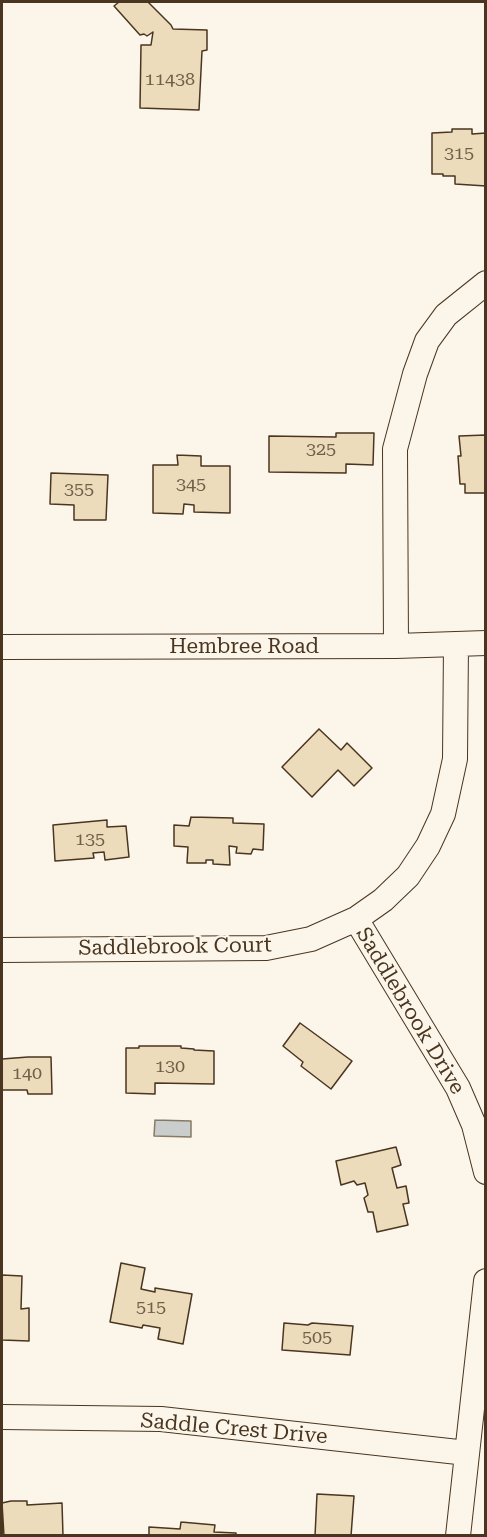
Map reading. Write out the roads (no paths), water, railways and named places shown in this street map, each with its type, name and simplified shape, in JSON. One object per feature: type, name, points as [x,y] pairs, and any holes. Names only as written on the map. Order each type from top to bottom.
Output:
[{"type":"street","points":[[396,646],[394,449],[415,374],[427,341],[446,315],[486,283]]},
{"type":"street","name":"Hembree Road","points":[[2,647],[396,646],[486,643]]},
{"type":"street","name":"Saddlebrook Court","points":[[2,950],[266,948],[311,939],[356,920],[383,900],[408,876],[428,846],[443,814],[455,759],[456,644]]},
{"type":"street","name":"Saddlebrook Drive","points":[[356,920],[458,1088],[474,1125],[486,1172]]},
{"type":"street","points":[[458,1536],[486,1281]]},
{"type":"street","name":"Saddle Crest Drive","points":[[2,1418],[161,1419],[467,1453]]}]
